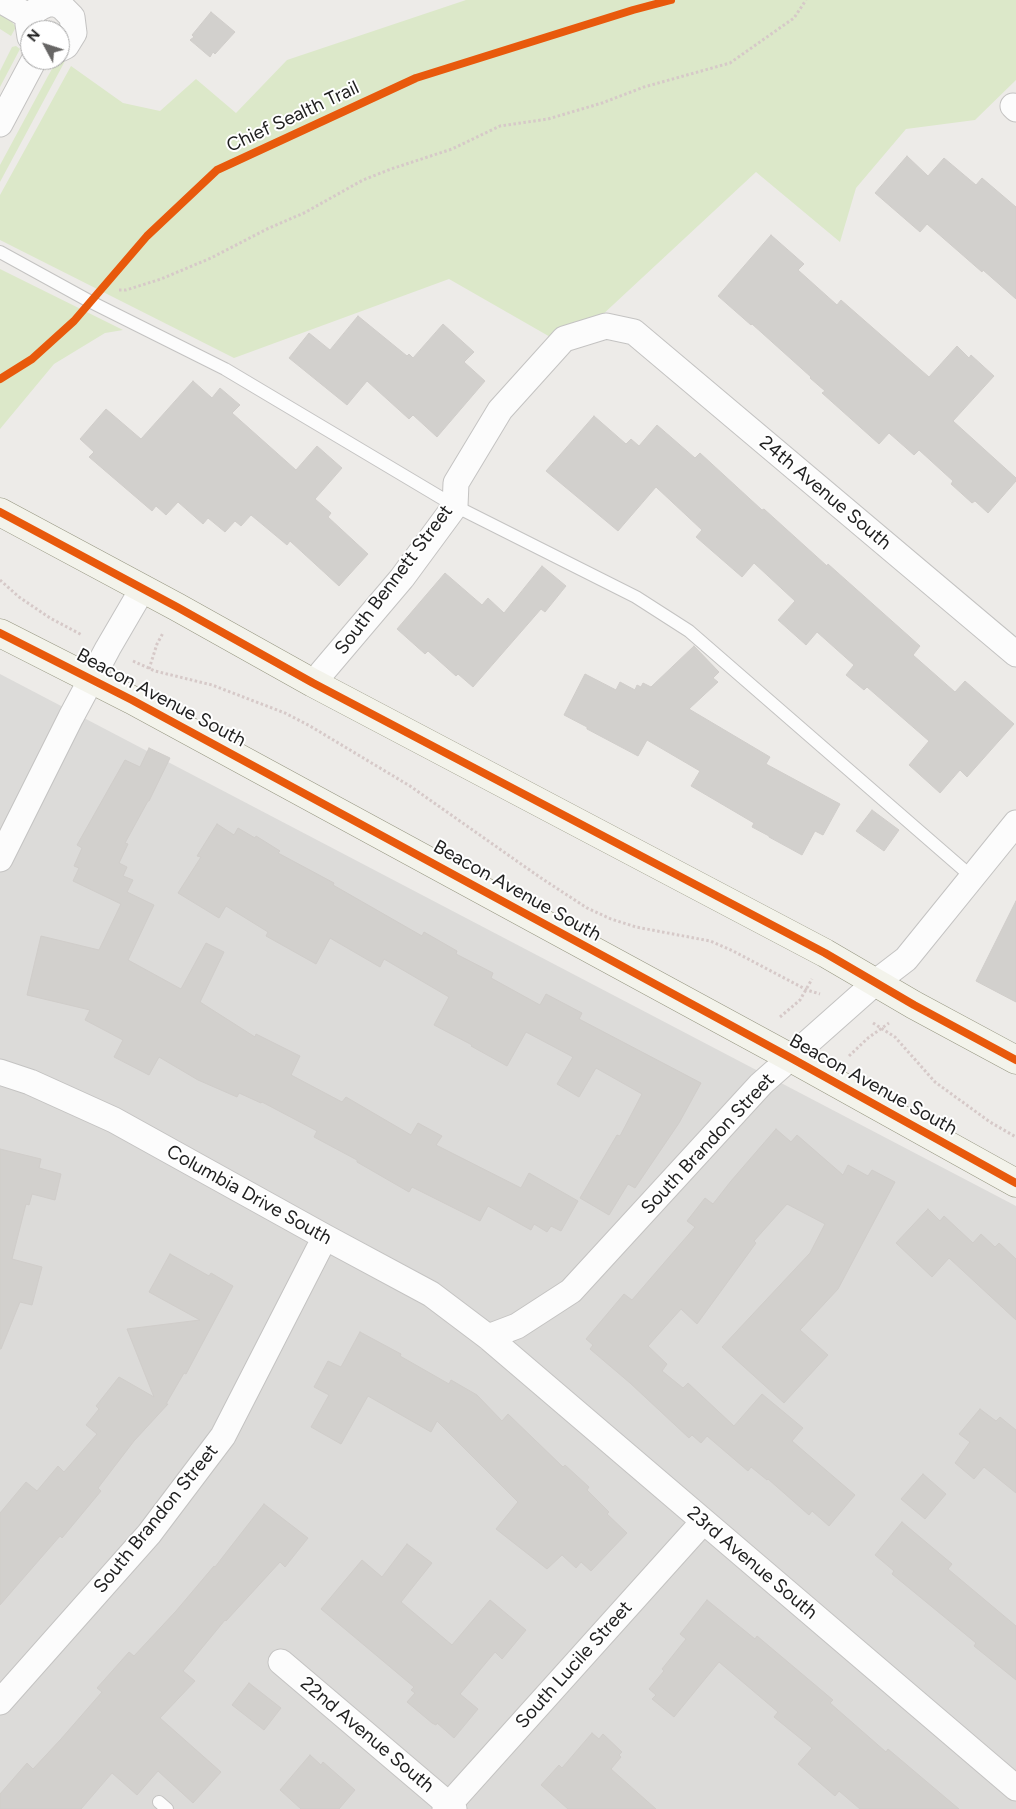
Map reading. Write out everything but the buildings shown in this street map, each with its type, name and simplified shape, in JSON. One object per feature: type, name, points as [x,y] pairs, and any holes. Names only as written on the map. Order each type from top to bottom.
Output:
[{"type":"main road","points":[[0,512],[143,588],[313,683],[825,953],[1016,1060]]},
{"type":"main road","name":"Beacon Avenue South","points":[[0,632],[791,1058],[1016,1184]]},
{"type":"street","points":[[0,0],[22,20]]},
{"type":"street","points":[[34,20],[41,6],[64,3],[72,17],[74,33],[70,40]]},
{"type":"street","points":[[0,124],[29,70]]},
{"type":"street","name":"South Bennett Street","points":[[313,683],[402,578],[455,506],[456,483],[500,410],[564,339],[606,326],[634,332]]},
{"type":"street","name":"24th Avenue South","points":[[634,332],[1016,654]]},
{"type":"street","points":[[0,860],[91,680],[143,588]]},
{"type":"street","name":"South Brandon Street","points":[[488,1337],[517,1326],[571,1291],[761,1084],[876,982],[906,960],[1016,823]]},
{"type":"street","name":"Columbia Drive South","points":[[0,1072],[30,1082],[114,1120],[432,1294],[488,1337]]},
{"type":"street","name":"South Brandon Street","points":[[0,1702],[149,1534],[223,1436],[325,1237]]},
{"type":"street","name":"23rd Avenue South","points":[[488,1337],[1016,1788]]},
{"type":"street","name":"South Lucile Street","points":[[449,1807],[703,1522]]},
{"type":"street","name":"22nd Avenue South","points":[[281,1662],[449,1807]]},
{"type":"lane","points":[[0,252],[91,302],[225,369],[455,506],[636,597],[689,631],[972,877]]},
{"type":"path","points":[[91,302],[101,290],[126,290],[161,279],[211,258],[267,229],[304,213],[363,180],[452,148],[500,126],[548,118],[602,103],[644,87],[730,63],[794,18],[806,0]]},
{"type":"path","points":[[0,580],[19,598],[50,618],[85,636]]},
{"type":"path","points":[[146,675],[157,644],[165,629]]},
{"type":"path","points":[[130,660],[149,669],[212,685],[285,713],[302,722],[410,786],[587,908],[611,919],[636,927],[710,941],[733,951],[806,990],[822,996]]},
{"type":"path","points":[[778,1020],[800,1000],[813,976]]},
{"type":"path","points":[[844,1061],[868,1038],[893,1020]]},
{"type":"path","points":[[870,1021],[895,1037],[935,1082],[990,1122],[1016,1137]]},
{"type":"shaded area","points":[[0,674],[1016,1206],[1016,1809],[0,1809]]},
{"type":"green space","points":[[466,0],[1016,0],[1016,80],[975,120],[906,129],[856,188],[840,242],[756,172],[600,317],[574,322],[552,338],[449,279],[234,358],[0,240],[0,195],[71,66],[123,103],[160,111],[196,79],[236,113],[287,60]]},
{"type":"green space","points":[[0,13],[8,17],[16,27],[11,36],[0,29]]},
{"type":"green space","points":[[16,46],[20,49],[0,87],[0,71],[12,47]]},
{"type":"green space","points":[[51,70],[60,70],[0,182],[0,165]]},
{"type":"green space","points":[[0,269],[123,330],[105,333],[54,364],[0,429]]},
{"type":"cycle path","name":"Chief Sealth Trail","points":[[0,379],[32,359],[74,321],[147,236],[217,170],[416,78],[633,10],[671,0]]},
{"type":"cycle path","points":[[0,512],[313,683],[825,953],[914,1005],[1016,1060]]},
{"type":"cycle path","points":[[0,633],[132,700],[791,1058],[1016,1183]]}]
